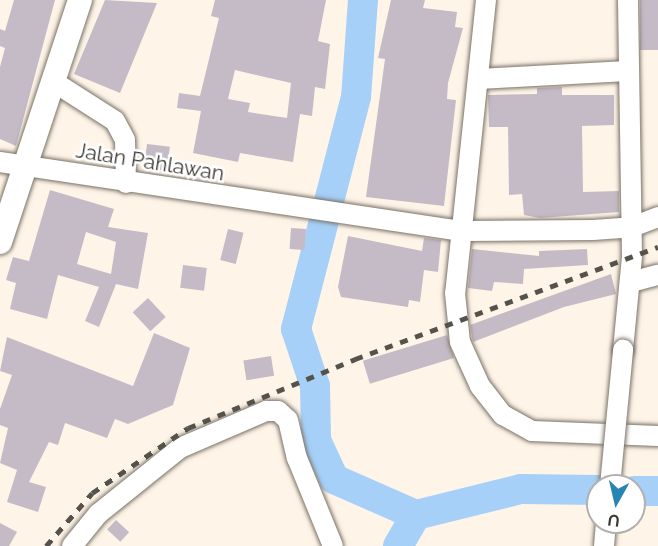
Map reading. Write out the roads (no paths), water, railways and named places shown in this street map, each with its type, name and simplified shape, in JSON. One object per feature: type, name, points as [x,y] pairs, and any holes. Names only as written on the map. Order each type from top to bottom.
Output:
[{"type":"main road","points":[[0,242],[80,0]]},
{"type":"street","points":[[486,0],[455,293],[460,342],[480,386],[504,415],[532,431],[658,436]]},
{"type":"street","points":[[611,474],[631,282],[632,227],[627,71],[632,46],[628,0]]},
{"type":"street","points":[[479,79],[627,71]]},
{"type":"street","points":[[54,82],[115,121],[125,140],[126,183]]},
{"type":"street","name":"Jalan Pahlawan","points":[[0,162],[293,209],[462,231],[632,227],[658,217]]},
{"type":"street","points":[[631,282],[658,275]]},
{"type":"street","points":[[72,546],[99,514],[180,448],[266,411],[278,411],[288,420],[297,458],[333,546]]},
{"type":"waterway","points":[[363,0],[356,97],[296,329],[315,386],[316,440],[334,479],[416,515]]},
{"type":"waterway","points":[[398,546],[416,515],[521,489],[586,490]]},
{"type":"waterway","points":[[646,491],[658,491]]},
{"type":"railway","points":[[46,546],[92,493],[188,428],[355,359],[658,247]]}]
